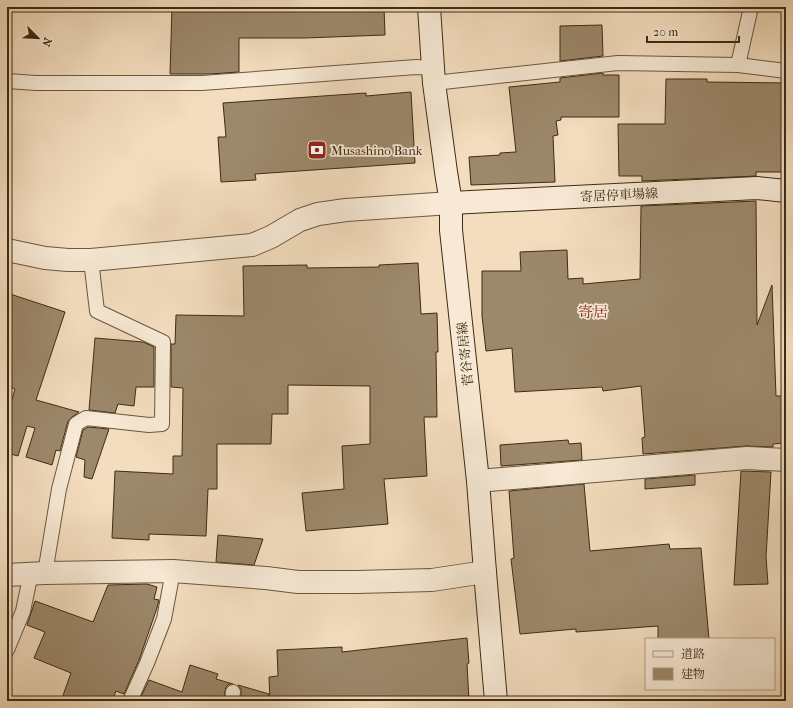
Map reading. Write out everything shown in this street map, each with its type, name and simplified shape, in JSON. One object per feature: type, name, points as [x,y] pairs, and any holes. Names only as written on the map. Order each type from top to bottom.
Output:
[{"type":"street","name":"菅谷寄居線","points":[[429,7],[434,75],[451,203],[451,230],[478,482],[496,701]]},
{"type":"street","name":"寄居停車場線","points":[[7,250],[45,258],[91,260],[252,245],[271,237],[300,220],[318,214],[346,210],[451,203],[757,188],[786,191]]},
{"type":"street","points":[[478,482],[747,458],[786,460]]},
{"type":"street","points":[[7,575],[38,573],[173,572],[266,578],[298,582],[349,582],[432,580],[485,572]]},
{"type":"lane","points":[[738,65],[751,7]]},
{"type":"lane","points":[[7,81],[36,83],[202,82],[416,67],[434,75],[618,64],[738,65],[786,71]]},
{"type":"lane","points":[[7,650],[38,573],[76,424],[86,418],[149,425],[162,424],[164,342],[97,311],[91,260]]},
{"type":"lane","points":[[130,701],[147,663],[164,618],[173,572]]},
{"type":"building","points":[[172,7],[384,7],[385,35],[305,38],[239,38],[239,72],[170,74]]},
{"type":"building","points":[[602,25],[603,56],[560,61],[560,26]]},
{"type":"building","points":[[603,73],[603,75],[619,75],[619,117],[561,117],[561,120],[556,121],[558,135],[553,136],[555,182],[471,185],[469,157],[500,155],[500,153],[516,152],[509,87],[560,82],[560,78]]},
{"type":"building","points":[[666,79],[707,79],[707,82],[786,83],[786,172],[756,172],[756,176],[642,181],[642,176],[619,176],[618,124],[665,124]]},
{"type":"building","name":"Musashino Bank","points":[[411,92],[415,163],[255,174],[256,180],[221,182],[218,137],[226,137],[223,103],[366,93],[366,96]]},
{"type":"building","points":[[756,201],[757,325],[772,285],[776,396],[786,396],[786,443],[773,444],[773,447],[746,446],[643,454],[642,438],[645,437],[641,386],[603,391],[602,387],[515,392],[512,348],[486,351],[482,316],[482,271],[521,271],[520,252],[567,250],[568,279],[583,278],[583,284],[640,279],[641,206]]},
{"type":"building","points":[[418,263],[421,314],[437,313],[437,417],[424,417],[427,476],[384,479],[388,524],[306,531],[302,493],[344,489],[342,446],[370,444],[370,386],[288,385],[288,414],[272,414],[271,444],[217,444],[217,489],[208,489],[206,536],[149,534],[149,540],[112,538],[115,471],[173,474],[173,456],[182,456],[183,388],[171,387],[171,344],[175,344],[176,315],[244,316],[243,266],[307,265],[307,268],[379,267],[379,265]]},
{"type":"building","points":[[7,293],[65,312],[36,400],[79,412],[68,421],[60,451],[56,450],[52,465],[26,457],[35,428],[27,426],[18,456],[7,453],[7,417],[15,389],[7,386]]},
{"type":"building","points":[[95,338],[143,342],[154,347],[154,387],[136,387],[134,406],[118,404],[115,413],[89,410]]},
{"type":"building","points":[[88,427],[109,429],[92,479],[84,477],[85,460],[76,457],[83,430]]},
{"type":"building","points":[[568,440],[569,444],[581,443],[582,460],[501,466],[500,445]]},
{"type":"building","points":[[741,471],[771,472],[766,557],[768,584],[734,585]]},
{"type":"building","points":[[695,475],[695,485],[645,489],[645,479]]},
{"type":"building","points":[[584,484],[590,551],[669,544],[670,549],[701,548],[709,638],[658,638],[658,626],[576,632],[576,629],[520,634],[511,559],[514,558],[509,491]]},
{"type":"building","points":[[218,535],[263,539],[254,565],[216,562]]},
{"type":"building","points":[[147,584],[157,587],[154,599],[159,600],[139,660],[124,694],[116,691],[112,701],[61,701],[71,673],[34,658],[45,632],[27,625],[35,601],[93,622],[108,585]]},
{"type":"building","points":[[467,638],[469,663],[467,664],[469,701],[270,701],[269,677],[278,676],[277,650],[342,647],[342,652]]},
{"type":"building","points":[[190,665],[218,674],[216,679],[233,684],[229,684],[226,687],[224,701],[139,701],[149,680],[182,692]]},
{"type":"building","points":[[238,685],[269,694],[268,701],[241,701],[241,689]]},
{"type":"place","name":"Musashino Bank","points":[[317,150]]},
{"type":"district","name":"寄居","points":[[593,312]]}]
